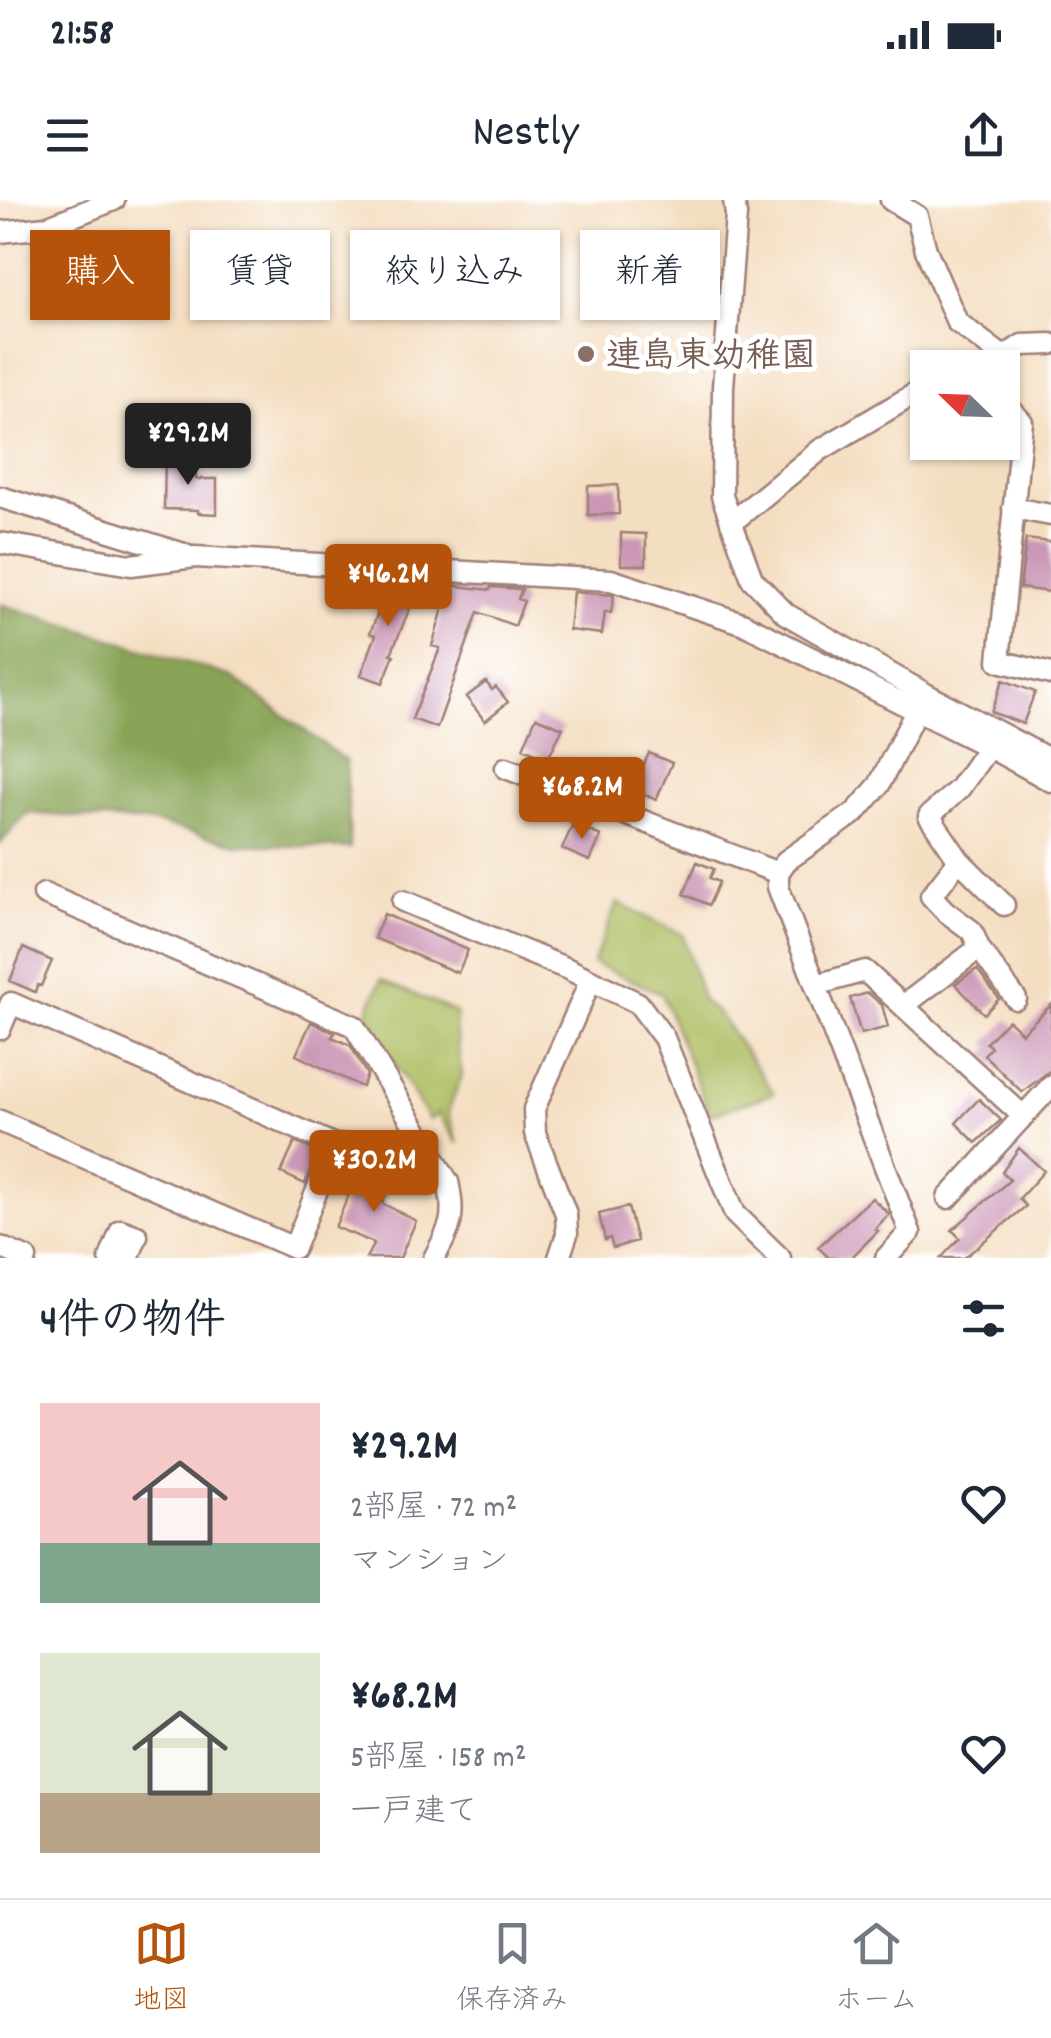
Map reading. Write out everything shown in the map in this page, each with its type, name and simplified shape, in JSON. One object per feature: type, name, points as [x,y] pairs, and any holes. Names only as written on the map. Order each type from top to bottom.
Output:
[{"type":"street","points":[[0,232],[46,227],[114,200]]},
{"type":"street","points":[[734,200],[722,444],[722,496],[731,523],[752,579],[778,607],[920,702]]},
{"type":"street","points":[[891,200],[917,216],[926,250],[957,322],[984,350]]},
{"type":"street","points":[[1014,350],[1022,345],[1051,344]]},
{"type":"street","points":[[731,523],[820,450],[910,397]]},
{"type":"street","points":[[1018,460],[999,661],[1051,674]]},
{"type":"street","points":[[0,496],[195,557]]},
{"type":"street","points":[[1013,508],[1051,515]]},
{"type":"street","points":[[0,543],[131,564],[195,557],[611,580],[752,629],[920,702],[995,740],[1051,760]]},
{"type":"street","points":[[752,629],[778,607]]},
{"type":"street","points":[[886,1258],[910,1232],[778,887],[778,873],[786,861],[856,812],[884,776],[920,702]]},
{"type":"street","points":[[995,740],[1051,781]]},
{"type":"street","points":[[995,740],[958,789],[929,816],[959,860],[1004,905]]},
{"type":"street","points":[[506,768],[778,873]]},
{"type":"street","points":[[959,860],[931,896],[945,912],[972,931],[978,948],[1016,999]]},
{"type":"street","points":[[44,894],[354,1026],[448,1182],[452,1226],[434,1258]]},
{"type":"street","points":[[403,901],[568,969],[638,1003],[664,1038],[735,1214],[772,1255]]},
{"type":"street","points":[[902,1006],[978,948]]},
{"type":"street","points":[[816,984],[864,972],[1023,1116]]},
{"type":"street","points":[[559,1258],[567,1234],[566,1214],[535,1133],[534,1109],[590,982]]},
{"type":"street","points":[[0,1029],[10,1003],[335,1145],[427,1147]]},
{"type":"street","points":[[948,1198],[1051,1086]]},
{"type":"street","points":[[0,1121],[294,1248],[335,1145]]},
{"type":"street","points":[[110,1258],[122,1230],[137,1236],[128,1258]]},
{"type":"street","points":[[0,1247],[26,1258]]},
{"type":"green space","points":[[0,604],[232,677],[346,761],[350,848],[237,844],[156,823],[27,813],[0,844]]},
{"type":"green space","points":[[617,903],[683,935],[703,1002],[718,1013],[774,1093],[710,1115],[662,994],[593,963]]},
{"type":"green space","points":[[381,980],[457,1013],[455,1027],[462,1075],[448,1112],[458,1144],[438,1114],[429,1120],[366,1016]]},
{"type":"building","points":[[165,458],[196,458],[196,479],[217,479],[217,514],[164,509]]},
{"type":"building","points":[[618,485],[619,514],[588,515],[588,486]]},
{"type":"building","points":[[621,533],[646,534],[646,565],[621,565]]},
{"type":"building","points":[[1026,539],[1051,542],[1051,592],[1020,588]]},
{"type":"building","points":[[390,582],[415,583],[418,588],[383,683],[361,675],[376,635],[370,633]]},
{"type":"building","points":[[450,585],[522,589],[518,599],[524,601],[515,626],[478,612],[437,728],[412,719],[440,648],[432,646]]},
{"type":"building","points":[[573,592],[614,595],[611,613],[605,612],[602,634],[569,630]]},
{"type":"building","points":[[1003,680],[1035,692],[1023,724],[991,712]]},
{"type":"building","points":[[486,682],[492,690],[496,687],[508,702],[485,721],[466,697]]},
{"type":"building","points":[[536,717],[563,728],[548,758],[523,748]]},
{"type":"building","points":[[649,753],[672,763],[656,800],[633,789]]},
{"type":"building","points":[[573,824],[601,836],[590,861],[562,849]]},
{"type":"building","points":[[697,862],[714,869],[710,878],[719,882],[709,905],[684,894]]},
{"type":"building","points":[[384,914],[468,950],[458,973],[374,938]]},
{"type":"building","points":[[23,948],[52,961],[35,992],[10,981]]},
{"type":"building","points":[[977,969],[999,999],[984,1014],[955,984]]},
{"type":"building","points":[[868,993],[882,1005],[888,1027],[861,1034],[850,998]]},
{"type":"building","points":[[1051,1005],[1051,1070],[1022,1092],[984,1055],[991,1047],[986,1043],[1008,1020],[1022,1033]]},
{"type":"building","points":[[311,1022],[350,1045],[367,1075],[362,1087],[296,1055]]},
{"type":"building","points":[[979,1099],[1001,1120],[976,1143],[956,1123]]},
{"type":"building","points":[[295,1142],[317,1152],[305,1184],[281,1173]]},
{"type":"building","points":[[1019,1148],[1044,1171],[1019,1199],[1026,1206],[964,1258],[941,1258],[960,1238],[952,1230],[1010,1180],[1002,1172]]},
{"type":"building","points":[[355,1162],[379,1172],[375,1180],[389,1186],[382,1203],[416,1221],[400,1258],[366,1258],[374,1243],[335,1227],[350,1192],[343,1189]]},
{"type":"building","points":[[872,1198],[889,1214],[875,1229],[878,1231],[851,1258],[829,1258],[818,1247]]},
{"type":"building","points":[[628,1207],[637,1241],[613,1248],[610,1238],[605,1240],[599,1214]]},
{"type":"place","name":"連島東幼稚園","points":[[586,354]]}]
